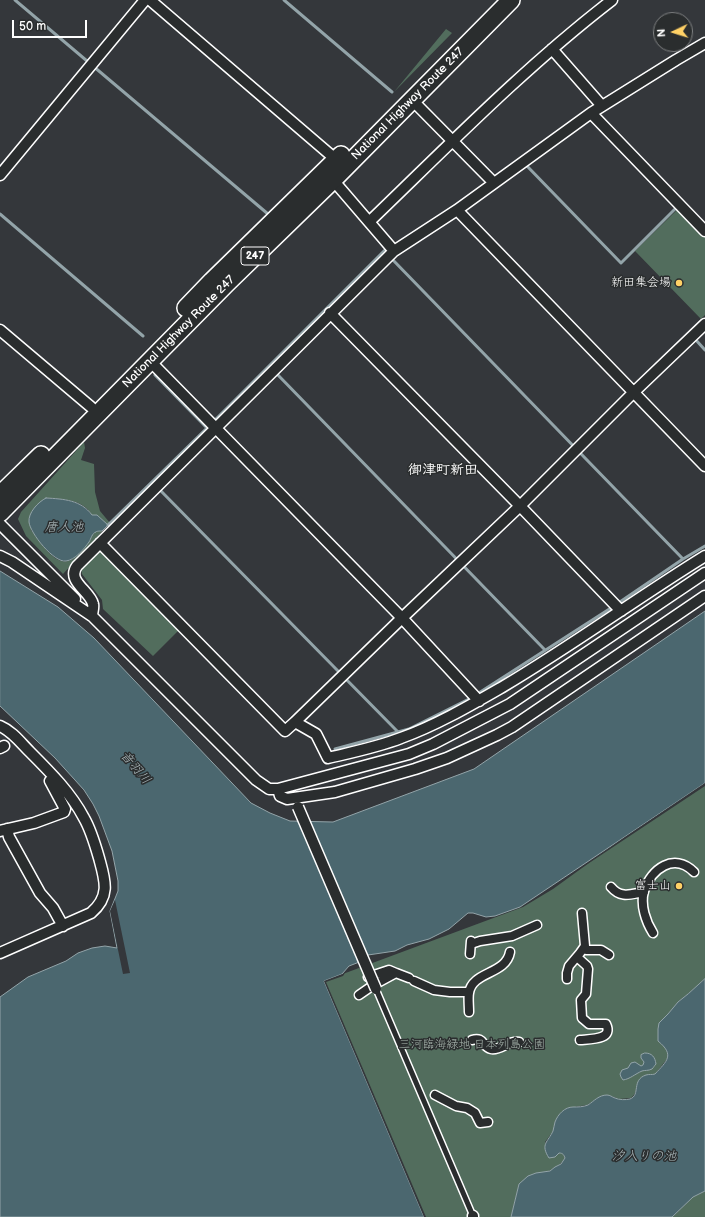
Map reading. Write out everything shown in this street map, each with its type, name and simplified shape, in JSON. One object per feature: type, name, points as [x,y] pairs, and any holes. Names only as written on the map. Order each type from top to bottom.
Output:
[{"type":"highway","name":"National Highway Route 247","points":[[0,513],[226,284],[333,180],[341,164],[501,0]]},
{"type":"highway","name":"National Highway Route 247","points":[[0,495],[91,407],[212,281],[341,164],[511,0]]},
{"type":"street","points":[[0,175],[145,0]]},
{"type":"street","points":[[150,0],[341,164]]},
{"type":"street","points":[[369,222],[552,49],[612,0]]},
{"type":"street","points":[[92,616],[93,602],[74,577],[74,570],[77,566],[394,250],[457,210],[591,113],[705,43]]},
{"type":"street","points":[[552,49],[602,106]]},
{"type":"street","points":[[418,106],[494,183]]},
{"type":"street","points":[[591,113],[705,231]]},
{"type":"street","points":[[333,180],[394,250]]},
{"type":"street","points":[[457,210],[705,466]]},
{"type":"street","points":[[330,313],[621,611]]},
{"type":"street","points":[[100,543],[285,731],[520,506],[634,392],[705,324]]},
{"type":"street","points":[[0,330],[91,407]]},
{"type":"street","points":[[150,361],[402,618],[479,701]]},
{"type":"street","points":[[0,524],[256,780],[270,789],[278,789],[409,754],[433,744],[510,704],[705,573]]},
{"type":"street","points":[[0,556],[12,562],[92,616]]},
{"type":"street","points":[[295,722],[316,734],[328,758],[374,747],[401,738],[425,728],[479,701],[540,665],[705,556]]},
{"type":"street","points":[[278,789],[280,796],[297,802],[415,769],[447,758],[512,727],[705,596]]},
{"type":"street","points":[[0,726],[10,733],[50,772],[75,803],[85,819],[92,837],[106,883],[102,900],[97,909],[91,914],[0,952]]},
{"type":"street","points":[[50,772],[49,777],[51,782],[66,809],[64,812],[34,823],[4,830],[40,893],[53,908],[63,926]]},
{"type":"street","points":[[297,802],[376,989]]},
{"type":"street","points":[[653,933],[645,916],[644,892],[653,874],[666,865],[676,863],[690,868],[694,872]]},
{"type":"street","points":[[611,887],[619,894],[644,892]]},
{"type":"street","points":[[567,979],[569,966],[585,946],[582,913]]},
{"type":"street","points":[[470,954],[471,942],[512,936],[537,925]]},
{"type":"street","points":[[584,949],[601,950],[609,955]]},
{"type":"street","points":[[469,1012],[468,992],[476,980],[491,971],[500,968],[509,958],[510,952]]},
{"type":"street","points":[[577,957],[587,966],[588,969],[586,994],[581,1000],[582,1018],[589,1024],[607,1025],[606,1034],[603,1037],[580,1040]]},
{"type":"street","points":[[368,977],[389,970],[434,990],[468,992]]},
{"type":"street","points":[[359,995],[396,973]]},
{"type":"street","points":[[472,1040],[478,1039],[488,1047],[495,1049],[510,1043],[519,1042]]},
{"type":"street","points":[[435,1095],[456,1106],[468,1108],[475,1113],[480,1123],[488,1122]]},
{"type":"lane","points":[[376,989],[473,1216]]},
{"type":"green space","points":[[446,29],[452,33],[394,92]]},
{"type":"green space","points":[[679,208],[705,235],[705,315],[701,319],[635,251]]},
{"type":"green space","points":[[84,442],[85,448],[81,460],[94,464],[95,492],[100,511],[110,523],[63,574],[26,536],[18,519],[21,512]],"holes":[[[46,498],[78,503],[89,510],[92,516],[96,531],[87,544],[71,560],[59,560],[54,557],[48,552],[31,530]]]},
{"type":"green space","points":[[98,551],[102,552],[180,629],[153,656],[103,609],[102,600],[82,574],[81,568]]},
{"type":"green space","name":"三河臨海緑地 日本列島公園","points":[[705,783],[705,979],[678,1002],[663,1019],[658,1029],[658,1040],[668,1053],[667,1059],[655,1074],[647,1075],[642,1078],[631,1098],[619,1099],[611,1096],[602,1096],[587,1105],[568,1108],[562,1112],[555,1122],[554,1130],[545,1142],[556,1155],[562,1153],[565,1158],[551,1170],[519,1184],[511,1217],[424,1217],[324,981],[523,907],[553,889],[622,839]]},
{"type":"green space","points":[[705,1191],[705,1217],[672,1217],[693,1197]]},
{"type":"water","name":"唐人池","points":[[46,498],[66,500],[77,503],[88,510],[92,515],[97,515],[108,525],[102,531],[97,531],[82,551],[76,556],[66,561],[61,560],[55,557],[43,546],[30,527],[30,515],[34,508]]},
{"type":"water","name":"音羽川","points":[[0,571],[58,607],[94,638],[251,803],[290,821],[333,822],[474,769],[705,611],[705,783],[520,907],[495,916],[486,917],[468,913],[449,929],[429,939],[407,945],[395,951],[368,955],[362,961],[349,966],[342,974],[324,981],[424,1217],[0,1217],[0,997],[28,977],[66,961],[78,953],[92,948],[105,946],[117,948],[110,911],[118,891],[118,881],[112,851],[99,816],[84,790],[55,758],[0,706]]},
{"type":"water","name":"汐入りの池","points":[[705,979],[705,1191],[693,1197],[672,1217],[511,1217],[519,1184],[528,1176],[550,1171],[561,1164],[565,1158],[563,1154],[559,1153],[555,1157],[549,1158],[545,1149],[546,1143],[553,1131],[558,1116],[570,1107],[582,1107],[588,1105],[604,1095],[622,1100],[633,1097],[641,1077],[655,1074],[666,1062],[668,1054],[658,1041],[659,1023],[678,1002]]},
{"type":"water","points":[[645,1053],[654,1057],[656,1064],[653,1068],[651,1070],[642,1071],[623,1080],[620,1074],[622,1070],[628,1068],[631,1063],[635,1062],[641,1066],[643,1065],[644,1062],[641,1055]]},
{"type":"pier","points":[[705,783],[705,786],[577,871],[622,839]]},
{"type":"pier","points":[[115,900],[130,973],[123,974],[110,911]]},
{"type":"pier","points":[[345,973],[343,976],[326,982],[426,1217],[424,1217],[324,981]]},
{"type":"waterway","points":[[15,0],[268,214]]},
{"type":"waterway","points":[[284,0],[392,92]]},
{"type":"waterway","points":[[526,165],[621,263],[676,208]]},
{"type":"waterway","points":[[0,214],[143,336]]},
{"type":"waterway","points":[[215,420],[386,249]]},
{"type":"waterway","points":[[392,259],[683,559]]},
{"type":"waterway","points":[[695,339],[705,350]]},
{"type":"waterway","points":[[277,374],[545,650]]},
{"type":"waterway","points":[[108,525],[207,428],[155,375]]},
{"type":"waterway","points":[[159,489],[398,732]]},
{"type":"waterway","points":[[335,749],[409,729],[471,698],[705,546]]},
{"type":"place","name":"新田集会場","points":[[679,283]]},
{"type":"place","name":"富士山","points":[[679,886]]},
{"type":"district","name":"御津町新田","points":[[443,470]]}]
